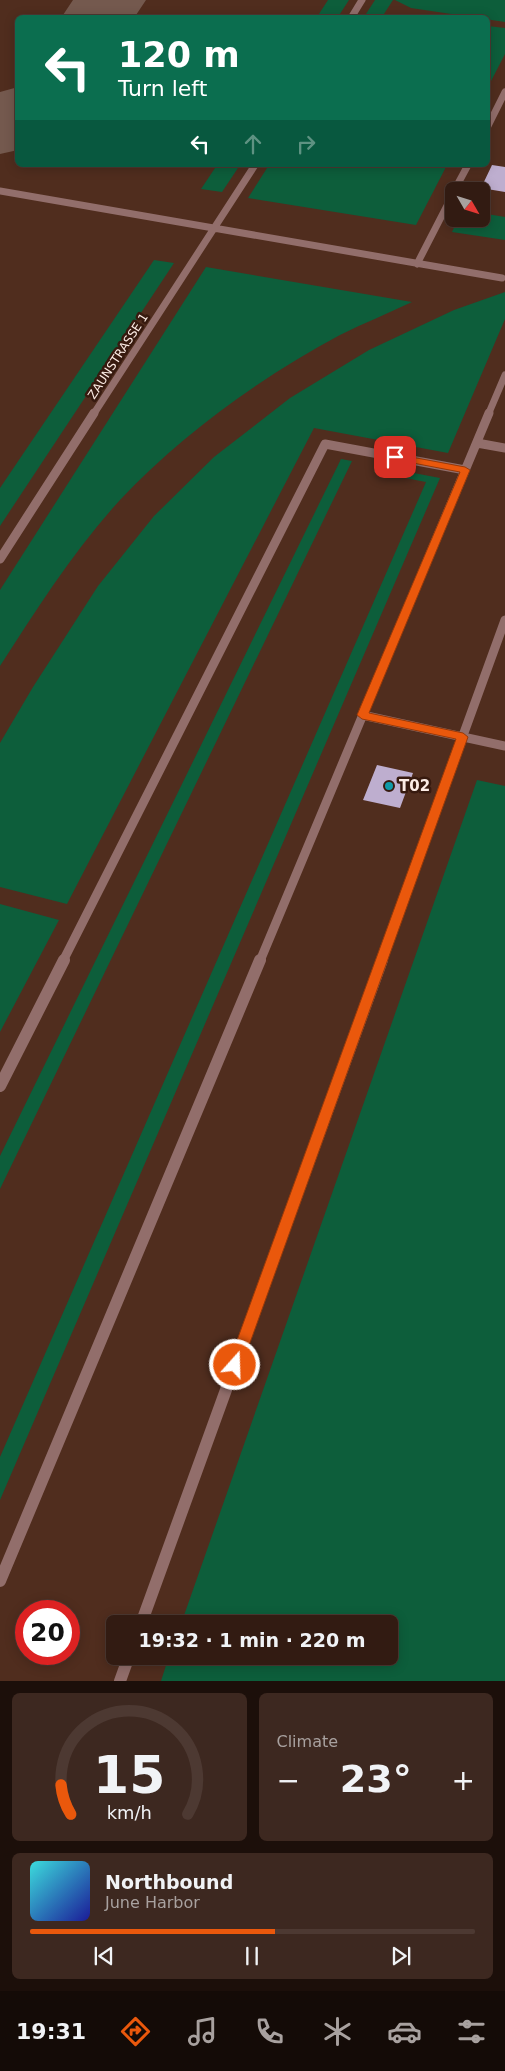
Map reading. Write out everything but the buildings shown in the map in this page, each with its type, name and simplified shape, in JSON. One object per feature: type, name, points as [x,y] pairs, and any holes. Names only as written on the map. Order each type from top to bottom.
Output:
[{"type":"lane","points":[[353,15],[362,0]]},
{"type":"lane","points":[[490,122],[505,92]]},
{"type":"lane","name":"ZAUNSTRASSE 1","points":[[0,559],[254,167]]},
{"type":"lane","points":[[459,182],[467,167]]},
{"type":"lane","points":[[0,190],[502,278]]},
{"type":"lane","points":[[418,264],[445,210]]},
{"type":"lane","points":[[0,1581],[505,375]]},
{"type":"lane","points":[[477,443],[505,448]]},
{"type":"lane","points":[[0,1086],[325,444],[465,470]]},
{"type":"lane","points":[[144,1615],[505,620]]},
{"type":"lane","points":[[362,715],[505,746]]},
{"type":"lane","points":[[120,1681],[126,1665]]},
{"type":"shaded area","points":[[0,0],[505,0],[505,1681],[0,1681]]},
{"type":"green space","points":[[328,0],[349,0],[339,15],[318,15]]},
{"type":"green space","points":[[375,0],[393,0],[383,15],[365,15]]},
{"type":"green space","points":[[395,0],[505,0],[505,22],[490,20],[490,15],[458,15],[411,8]]},
{"type":"green space","points":[[490,26],[505,28],[505,54],[490,83]]},
{"type":"green space","points":[[216,167],[239,167],[222,192],[201,189]]},
{"type":"green space","points":[[268,167],[446,167],[416,225],[248,198]]},
{"type":"green space","points":[[490,214],[505,217],[505,240],[452,232],[454,228],[490,228]]},
{"type":"green space","points":[[154,260],[174,263],[0,526],[0,488]]},
{"type":"green space","points":[[206,267],[412,302],[340,335],[310,352],[223,409],[169,452],[120,500],[87,539],[57,580],[0,666],[0,590]]},
{"type":"green space","points":[[505,292],[505,319],[448,453],[314,428],[67,904],[0,887],[0,743],[33,687],[98,586],[154,516],[214,457],[290,398],[369,350],[454,310]]},
{"type":"green space","points":[[341,459],[352,461],[0,1189],[0,1156]]},
{"type":"green space","points":[[377,466],[440,478],[0,1500],[0,1457],[426,482],[374,472]]},
{"type":"green space","points":[[477,780],[505,786],[505,1681],[161,1681],[166,1665],[398,1665],[398,1615],[184,1615]]},
{"type":"green space","points":[[0,904],[59,920],[0,1032]]},
{"type":"taxiway","points":[[98,15],[111,0]]},
{"type":"taxiway","points":[[0,131],[15,114]]},
{"type":"place","name":"T02","points":[[389,786]]},
{"type":"route","points":[[235,1365],[463,737],[362,715],[465,470],[395,457]]}]
